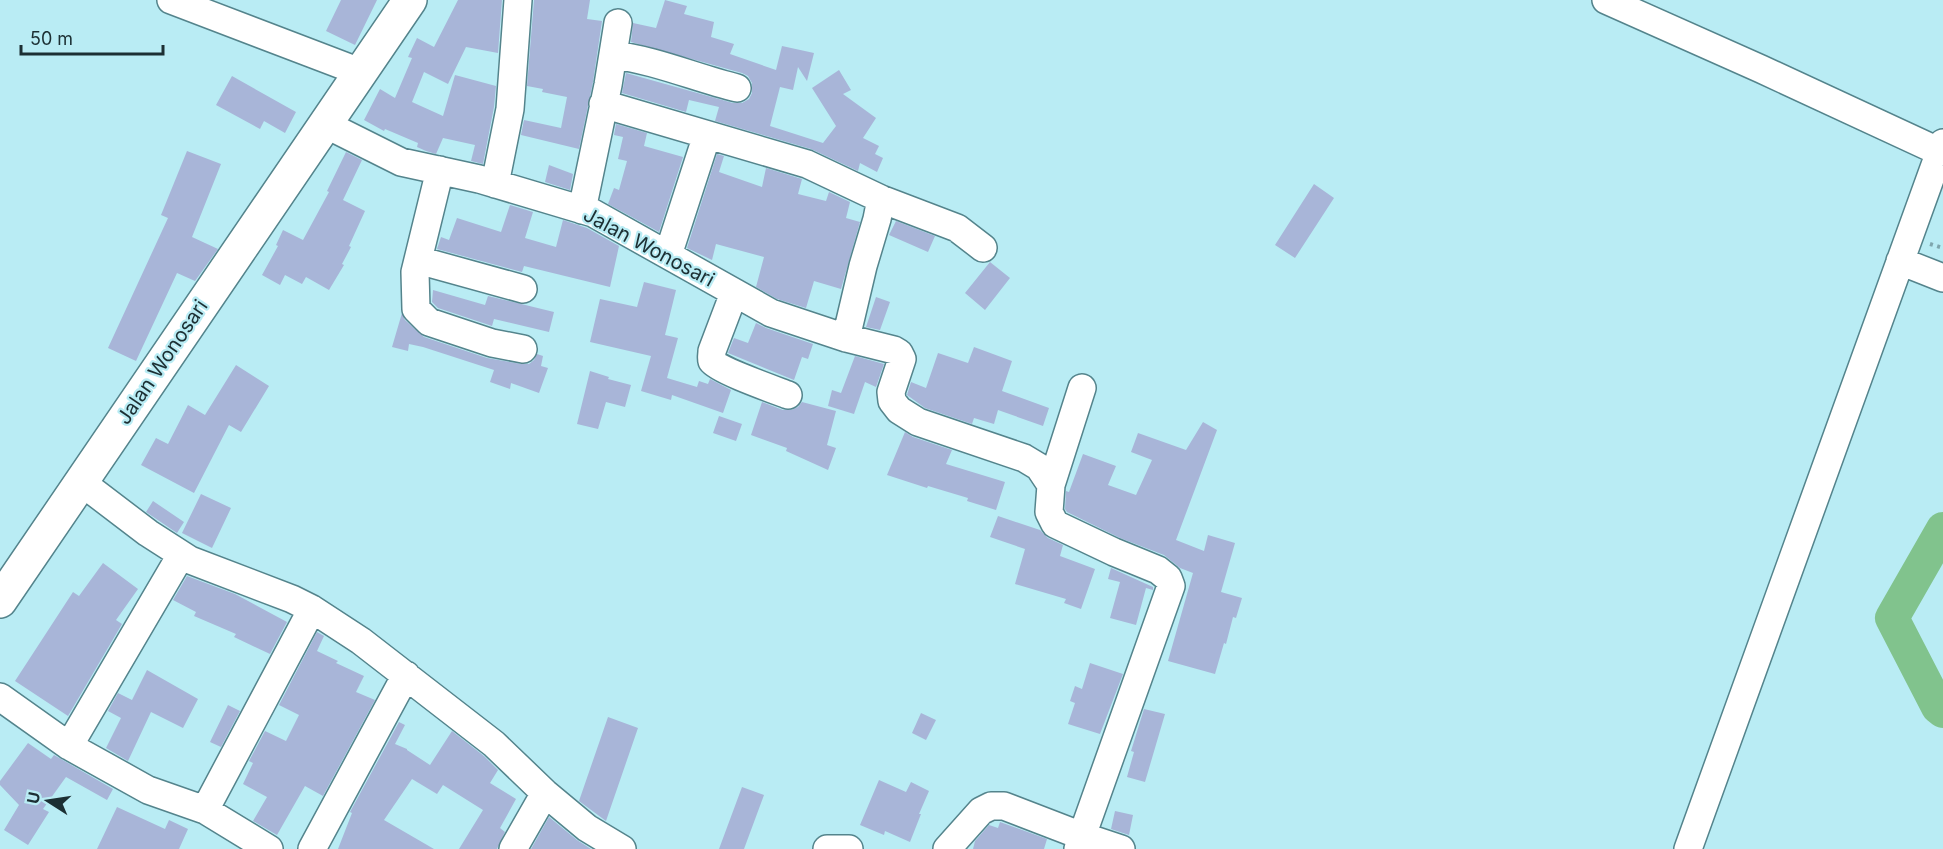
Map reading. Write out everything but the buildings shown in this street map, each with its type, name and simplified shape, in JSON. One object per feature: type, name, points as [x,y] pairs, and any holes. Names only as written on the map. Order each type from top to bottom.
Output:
[{"type":"highway","name":"Jalan Wonosari","points":[[0,601],[410,0]]},
{"type":"street","points":[[171,0],[360,72]]},
{"type":"street","points":[[495,184],[510,109],[518,0]]},
{"type":"street","points":[[1606,0],[1941,147],[1688,849]]},
{"type":"street","points":[[582,210],[618,23]]},
{"type":"street","points":[[613,55],[654,64],[737,88]]},
{"type":"street","points":[[603,104],[807,164],[880,199],[957,228],[983,248]]},
{"type":"street","name":"Jalan Wonosari","points":[[325,124],[401,162],[495,184],[593,213],[771,313],[846,338],[894,350],[902,359],[891,392],[892,401],[899,410],[918,422],[1024,458],[1039,467],[1051,485]]},
{"type":"street","points":[[668,255],[707,135]]},
{"type":"street","points":[[441,170],[415,272],[416,309],[429,322],[492,343],[523,349]]},
{"type":"street","points":[[846,338],[877,219],[880,199]]},
{"type":"street","points":[[418,260],[523,289]]},
{"type":"street","points":[[1900,261],[1943,278]]},
{"type":"street","points":[[734,293],[712,351],[713,363],[788,395]]},
{"type":"street","points":[[1080,842],[1171,586],[1168,578],[1158,570],[1055,524],[1049,512],[1051,485],[1082,388]]},
{"type":"street","points":[[81,482],[181,555],[292,599],[312,609],[361,641],[494,744],[545,794],[587,828],[622,849]]},
{"type":"street","points":[[69,746],[181,555]]},
{"type":"street","points":[[205,810],[312,609]]},
{"type":"street","points":[[312,849],[406,675]]},
{"type":"street","points":[[0,697],[69,746],[148,790],[205,810],[231,839],[269,849]]},
{"type":"street","points":[[513,849],[545,794]]},
{"type":"street","points":[[947,849],[981,811],[991,806],[1004,807],[1080,842],[1121,849]]},
{"type":"street","points":[[827,849],[849,849]]},
{"type":"waterway","points":[[1943,529],[1892,618],[1938,707],[1943,711]]}]
